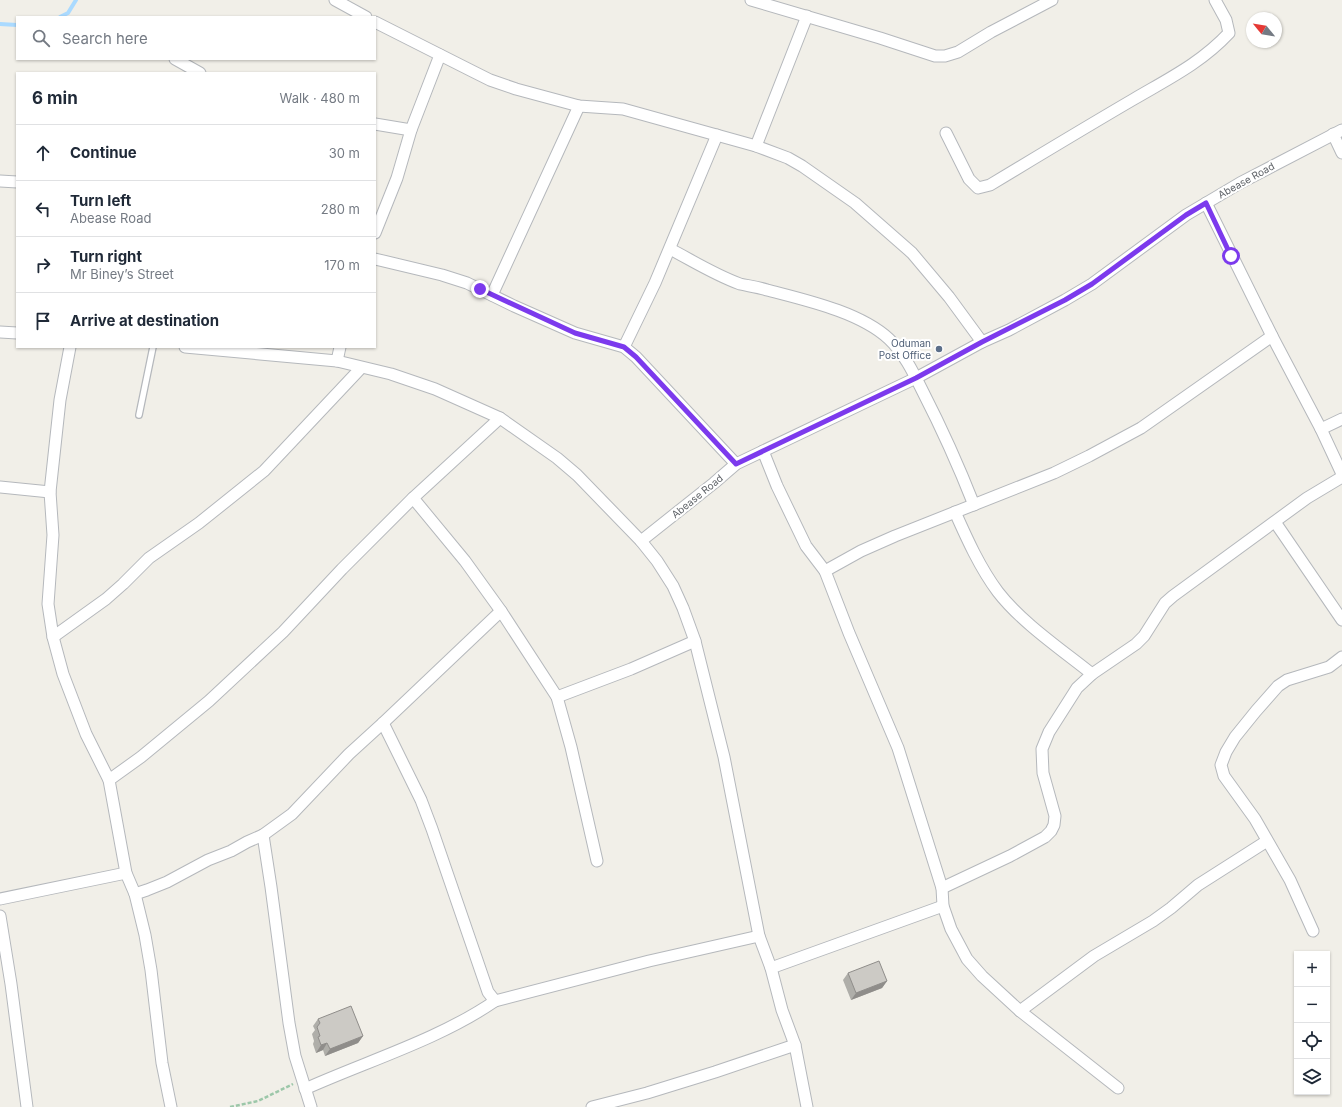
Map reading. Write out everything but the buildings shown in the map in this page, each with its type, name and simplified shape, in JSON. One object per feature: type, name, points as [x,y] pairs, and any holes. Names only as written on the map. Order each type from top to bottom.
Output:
[{"type":"street","points":[[334,0],[364,16]]},
{"type":"street","points":[[751,0],[771,3],[807,16],[935,56],[945,56],[958,52],[991,32],[1052,0]]},
{"type":"street","points":[[946,133],[969,178],[978,188],[990,185],[1184,70],[1215,48],[1228,33],[1226,20],[1215,0]]},
{"type":"street","points":[[756,146],[807,16]]},
{"type":"street","points":[[376,23],[490,80],[510,87],[579,106],[623,109],[756,146],[788,158],[855,203],[896,238],[922,264],[982,342]]},
{"type":"street","points":[[376,229],[397,178],[411,130],[440,55]]},
{"type":"street","points":[[176,60],[198,72]]},
{"type":"street","points":[[492,295],[579,106]]},
{"type":"street","points":[[376,124],[411,130]]},
{"type":"street","points":[[1338,132],[1342,153]]},
{"type":"street","name":"Abease Road","points":[[641,541],[736,464],[916,378],[982,342],[1065,300],[1092,284],[1186,215],[1240,183],[1338,132]]},
{"type":"street","points":[[624,347],[670,248],[717,135]]},
{"type":"street","points":[[0,181],[16,182]]},
{"type":"street","points":[[942,888],[1010,856],[1045,837],[1052,831],[1055,816],[1043,773],[1042,749],[1049,732],[1077,688],[1092,674],[1136,644],[1144,636],[1165,603],[1173,596],[1307,498],[1342,475],[1321,429],[1272,336],[1206,203]]},
{"type":"street","points":[[670,248],[722,276],[741,284],[814,303],[847,315],[867,324],[889,339],[898,349],[916,378],[937,418],[974,505]]},
{"type":"street","points":[[376,258],[454,278],[575,333],[624,347],[636,357],[736,464]]},
{"type":"street","points":[[0,332],[16,333]]},
{"type":"street","points":[[825,571],[861,551],[895,536],[1054,473],[1089,456],[1141,428],[1272,336]]},
{"type":"street","points":[[70,348],[60,400],[50,492],[53,535],[48,604],[53,637],[63,674],[86,734],[109,780],[126,873],[135,894],[146,935],[162,1063],[171,1107]]},
{"type":"street","points":[[196,348],[337,361],[391,374],[435,389],[500,418],[557,458],[577,475],[641,541],[657,561],[673,586],[695,641],[726,765],[759,936],[771,968],[782,1010],[795,1045],[807,1107]]},
{"type":"street","points":[[337,361],[340,348]]},
{"type":"street","points":[[53,637],[106,598],[123,584],[149,558],[199,522],[264,471],[361,368]]},
{"type":"street","points":[[109,780],[141,757],[209,701],[284,632],[342,569],[413,498],[500,418]]},
{"type":"street","points":[[1321,429],[1342,419]]},
{"type":"street","points":[[762,451],[806,546],[825,571],[849,633],[898,748],[942,888],[943,906],[951,929],[967,959],[982,976],[1020,1011],[1118,1088]]},
{"type":"street","points":[[0,487],[50,492]]},
{"type":"street","points":[[413,498],[465,561],[501,611],[557,697],[597,861]]},
{"type":"street","points":[[955,512],[969,542],[998,592],[1038,630],[1092,674]]},
{"type":"street","points":[[1275,522],[1342,620]]},
{"type":"street","points":[[135,894],[167,882],[208,860],[231,851],[263,835],[292,814],[349,754],[501,611]]},
{"type":"street","points":[[557,697],[631,669],[695,641]]},
{"type":"street","points":[[1313,930],[1290,880],[1246,807],[1224,776],[1221,765],[1226,752],[1246,724],[1278,686],[1287,680],[1329,667],[1342,657]]},
{"type":"street","points":[[383,723],[421,800],[488,992],[494,1001]]},
{"type":"street","points":[[263,835],[289,1023],[295,1056],[311,1107]]},
{"type":"street","points":[[1020,1011],[1094,956],[1153,921],[1198,885],[1267,841]]},
{"type":"street","points":[[0,899],[126,873]]},
{"type":"street","points":[[771,968],[943,906]]},
{"type":"street","points":[[0,916],[11,984],[27,1107]]},
{"type":"street","points":[[304,1085],[446,1029],[475,1015],[494,1001],[649,961],[759,936]]},
{"type":"street","points":[[592,1107],[647,1093],[795,1045]]},
{"type":"lane","points":[[140,415],[153,348]]},
{"type":"path","points":[[230,1107],[258,1101],[285,1087],[304,1085]]},
{"type":"waterway","points":[[62,16],[68,13],[76,0]]},
{"type":"waterway","points":[[0,24],[16,25]]},
{"type":"place","name":"Oduman Post Office","points":[[939,349]]},
{"type":"route","points":[[480,289],[575,333],[624,347],[636,357],[736,464],[916,378],[982,342],[1009,330],[1065,300],[1092,284],[1186,215],[1206,203],[1231,256]]}]
